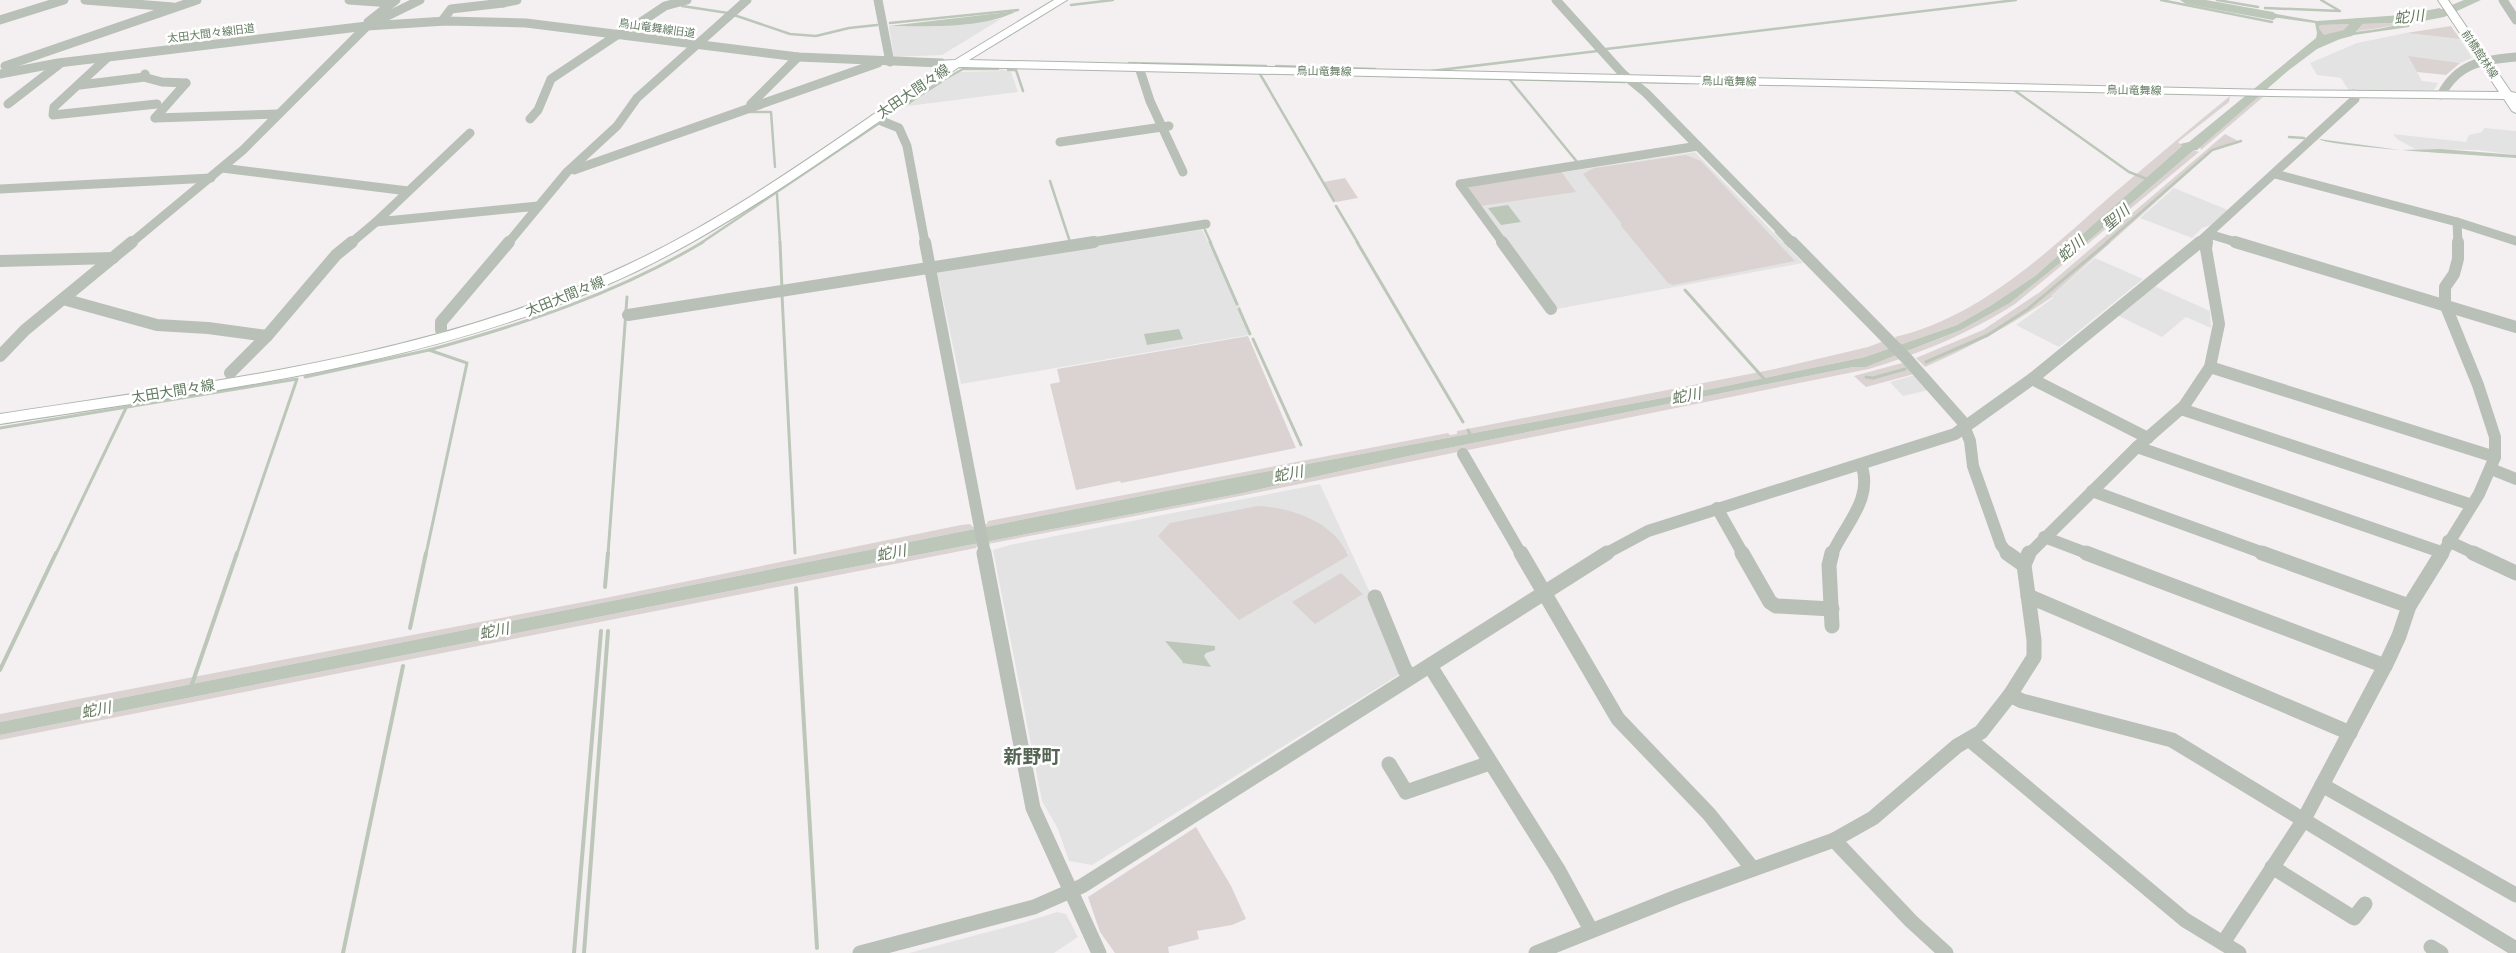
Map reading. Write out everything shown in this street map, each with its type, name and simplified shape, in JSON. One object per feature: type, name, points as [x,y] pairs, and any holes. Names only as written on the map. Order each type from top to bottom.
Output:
[{"type":"main road","name":"太田大間々線","points":[[0,419],[305,370],[372,356],[523,313],[599,283],[668,250],[728,215],[874,118],[980,38],[1050,0]]},
{"type":"main road","name":"太田大間々線","points":[[0,410],[377,347],[442,330],[586,280],[685,232],[776,176],[949,63],[1062,0]]},
{"type":"main road","name":"前橋館林線","points":[[2444,2],[2483,61],[2512,97],[2516,109]]},
{"type":"main road","name":"鳥山竜舞線","points":[[949,63],[2512,97]]},
{"type":"street","points":[[0,20],[64,0]]},
{"type":"street","points":[[85,0],[178,7]]},
{"type":"street","points":[[0,68],[197,0]]},
{"type":"street","points":[[349,0],[394,1]]},
{"type":"street","name":"太田大間々線旧道","points":[[0,74],[61,63],[367,26],[420,0]]},
{"type":"street","points":[[442,21],[451,9],[517,0]]},
{"type":"street","points":[[530,119],[538,110],[551,79],[665,6],[687,0]]},
{"type":"street","points":[[442,330],[441,322],[566,172],[606,138],[637,98],[747,0]]},
{"type":"street","points":[[878,0],[890,62]]},
{"type":"street","points":[[1556,0],[1628,78],[1698,146],[1905,357],[1966,428],[1973,466],[2001,545],[2011,557],[2024,565]]},
{"type":"street","points":[[2503,0],[2516,20]]},
{"type":"street","points":[[0,356],[25,330],[211,178],[255,139],[367,26],[368,22],[394,1]]},
{"type":"street","name":"鳥山竜舞線旧道","points":[[367,26],[442,21],[544,24],[798,57],[878,62],[949,63]]},
{"type":"street","points":[[108,57],[80,85],[54,107],[52,115],[157,104]]},
{"type":"street","points":[[753,107],[752,104],[798,57]]},
{"type":"street","points":[[2441,95],[2445,84],[2474,63],[2516,57]]},
{"type":"street","points":[[566,172],[873,66],[878,62]]},
{"type":"street","points":[[8,104],[61,63]]},
{"type":"street","points":[[1060,142],[1166,127],[1138,73],[1143,67]]},
{"type":"street","points":[[80,85],[118,82],[145,75],[162,82],[186,82],[155,118],[278,114]]},
{"type":"street","points":[[860,953],[1034,907],[1069,892],[1188,820],[1545,591],[1613,549],[1645,532],[1955,434],[1966,428],[2032,379],[2209,234],[2355,99],[2353,94]]},
{"type":"street","points":[[874,118],[899,128],[905,139],[1033,808],[1069,892],[1099,953]]},
{"type":"street","points":[[230,373],[267,336],[336,255],[376,222],[470,133]]},
{"type":"street","points":[[1551,309],[1460,184],[1698,146]]},
{"type":"street","points":[[222,168],[408,191]]},
{"type":"street","points":[[2275,174],[2457,222],[2516,241]]},
{"type":"street","points":[[0,189],[211,178]]},
{"type":"street","points":[[376,222],[538,206]]},
{"type":"street","points":[[2223,943],[2303,821],[2385,666],[2399,636],[2409,606],[2472,505],[2493,463],[2495,437],[2481,394],[2444,304],[2445,287],[2454,274],[2458,259],[2457,222]]},
{"type":"street","points":[[628,314],[1206,224]]},
{"type":"street","points":[[2209,234],[2516,327]]},
{"type":"street","points":[[1536,953],[1591,930],[1834,840],[1873,818],[1957,746],[1981,732],[2010,695],[2029,667],[2034,656],[2034,640],[2024,565],[2030,551],[2137,447],[2181,409],[2210,367],[2219,324],[2206,249],[2209,234]]},
{"type":"street","points":[[0,261],[113,258]]},
{"type":"street","points":[[63,299],[157,325],[208,328],[267,336]]},
{"type":"street","points":[[2210,367],[2493,463],[2516,478]]},
{"type":"street","points":[[2032,379],[2148,438]]},
{"type":"street","points":[[2181,409],[2472,505]]},
{"type":"street","points":[[2137,447],[2445,547],[2516,573]]},
{"type":"street","points":[[1463,454],[1545,591],[1618,719],[1709,814],[1753,869]]},
{"type":"street","points":[[1832,626],[1829,560],[1862,500],[1865,471],[1861,464]]},
{"type":"street","points":[[2092,491],[2409,606]]},
{"type":"street","points":[[1717,508],[1770,602],[1776,606],[1832,609]]},
{"type":"street","points":[[2044,537],[2385,666]]},
{"type":"street","points":[[2028,596],[2350,732]]},
{"type":"street","points":[[1375,597],[1404,670],[1411,677]]},
{"type":"street","points":[[1430,666],[1559,871],[1591,930]]},
{"type":"street","points":[[2010,695],[2022,701],[2172,740],[2516,949]]},
{"type":"street","points":[[1970,740],[2185,920],[2239,953]]},
{"type":"street","points":[[1390,764],[1406,792],[1490,763]]},
{"type":"street","points":[[2322,785],[2516,895]]},
{"type":"street","points":[[1834,840],[1910,921],[1946,953]]},
{"type":"street","points":[[2272,868],[2354,918],[2365,904]]},
{"type":"shaded area","points":[[1001,19],[942,55],[894,57],[889,26],[928,26]]},
{"type":"shaded area","points":[[2402,24],[2324,35],[2319,28],[2320,25]]},
{"type":"shaded area","points":[[2451,26],[2460,39],[2406,33]]},
{"type":"shaded area","points":[[2406,33],[2460,39],[2472,58],[2460,63],[2409,57],[2422,81],[2438,83],[2434,90],[2349,91],[2341,78],[2317,75],[2310,63],[2357,43]]},
{"type":"shaded area","points":[[2408,56],[2460,63],[2446,75],[2417,72]]},
{"type":"shaded area","points":[[1000,69],[1011,72],[1018,92],[908,106],[942,83],[940,81],[958,72],[999,71]]},
{"type":"shaded area","points":[[2230,96],[2229,102],[2178,142],[2182,146],[2035,276],[1957,325],[1865,357],[1716,388],[1232,478],[0,722],[0,714],[610,597],[961,525],[970,524],[973,527],[987,524],[988,521],[1448,433],[1450,435],[1457,434],[1457,431],[1775,369],[1868,347],[1884,341],[1886,343],[1896,339],[1895,337],[1926,327],[1956,314],[1985,298],[2012,279],[2039,259]]},
{"type":"shaded area","points":[[2257,97],[2263,97],[2201,150],[2200,147]]},
{"type":"shaded area","points":[[2484,128],[2516,131],[2516,155],[2478,150],[2415,149],[2397,139],[2393,134],[2466,142],[2469,135],[2482,132]]},
{"type":"shaded area","points":[[2225,134],[2240,142],[2216,148],[2052,297],[1990,335],[1925,367],[1916,358],[1983,330],[2040,292]]},
{"type":"shaded area","points":[[2194,150],[2199,152],[2015,304],[1961,334],[1869,369],[1240,496],[977,546],[976,548],[0,740],[0,735],[790,579],[1238,494],[1413,455],[1853,367],[1866,367],[1961,330],[2010,303],[2094,236]]},
{"type":"shaded area","points":[[1695,152],[1803,263],[1557,309],[1553,308],[1467,187]]},
{"type":"shaded area","points":[[1686,155],[1701,161],[1795,261],[1673,285],[1668,283],[1621,226],[1621,223],[1583,174],[1594,168]]},
{"type":"shaded area","points":[[1560,170],[1576,192],[1480,206],[1467,187]]},
{"type":"shaded area","points":[[1345,178],[1358,198],[1336,202],[1324,182]]},
{"type":"shaded area","points":[[2174,188],[2228,210],[2211,225],[2202,228],[2192,238],[2140,218]]},
{"type":"shaded area","points":[[1203,231],[1236,304],[1239,304],[1241,309],[1238,310],[1249,335],[961,384],[937,271]]},
{"type":"shaded area","points":[[2095,258],[2143,279],[2059,347],[2016,325],[2053,298],[2051,296]]},
{"type":"shaded area","points":[[2152,285],[2210,311],[2211,328],[2186,317],[2162,337],[2117,315]]},
{"type":"shaded area","points":[[1248,336],[1296,448],[1121,483],[1120,481],[1076,490],[1050,384],[1060,382],[1057,369]]},
{"type":"shaded area","points":[[1902,363],[1907,364],[1914,374],[1866,387],[1854,376]]},
{"type":"shaded area","points":[[1915,375],[1929,390],[1903,396],[1890,382]]},
{"type":"shaded area","points":[[1320,484],[1371,595],[1400,674],[1092,865],[1069,861],[1058,829],[1042,801],[993,550],[1010,545]]},
{"type":"shaded area","points":[[1258,506],[1284,509],[1310,519],[1333,534],[1342,544],[1348,556],[1239,620],[1158,536],[1170,523]]},
{"type":"shaded area","points":[[1341,573],[1363,594],[1315,624],[1292,602]]},
{"type":"shaded area","points":[[1196,827],[1231,886],[1246,919],[1232,925],[1197,931],[1199,939],[1168,947],[1169,953],[1115,953],[1100,932],[1088,897]]},
{"type":"shaded area","points":[[1057,912],[1066,914],[1078,937],[1054,953],[909,953],[1022,923]]},
{"type":"water","points":[[2440,8],[2445,16],[2411,23],[2409,27],[2347,36],[2317,49],[2289,70],[2094,236],[2010,303],[1961,330],[1866,367],[1853,367],[1413,455],[1238,494],[790,579],[0,735],[0,722],[1232,478],[1716,388],[1865,357],[1957,325],[2035,276],[2182,146],[2180,144],[2189,142],[2316,38],[2315,23],[2249,14],[2246,9],[2317,21],[2402,15]],"holes":[[[2401,24],[2372,30],[2324,35],[2319,28],[2320,25]]]},
{"type":"water","points":[[1017,11],[1003,17],[972,24],[889,26]]},
{"type":"water","points":[[2319,139],[2398,150],[2349,145]]},
{"type":"water","points":[[2441,149],[2516,155],[2516,158],[2444,153],[2401,150]]},
{"type":"water","points":[[1508,205],[1521,222],[1501,225],[1488,208]]},
{"type":"water","points":[[1179,329],[1183,339],[1147,345],[1144,334]]},
{"type":"water","points":[[1165,641],[1215,646],[1215,650],[1206,653],[1204,656],[1211,667],[1182,663]]},
{"type":"waterway","points":[[1071,5],[1113,0]]},
{"type":"waterway","points":[[1606,49],[2016,0]]},
{"type":"waterway","points":[[2161,0],[2272,22]]},
{"type":"waterway","points":[[2186,0],[2273,16]]},
{"type":"waterway","points":[[2217,0],[2258,7]]},
{"type":"waterway","points":[[2265,8],[2340,11],[2321,0]]},
{"type":"waterway","name":"蛇川","points":[[2418,18],[2440,14],[2475,0]]},
{"type":"waterway","points":[[682,6],[728,13]]},
{"type":"waterway","points":[[890,23],[1018,10]]},
{"type":"waterway","points":[[734,15],[790,34],[816,36],[849,28],[877,25]]},
{"type":"waterway","name":"蛇川","points":[[2328,38],[2348,33],[2358,22]]},
{"type":"waterway","points":[[1431,71],[1598,51]]},
{"type":"waterway","points":[[1129,63],[1266,66]]},
{"type":"waterway","points":[[1276,66],[1375,69]]},
{"type":"waterway","points":[[945,79],[963,69],[998,69]]},
{"type":"waterway","points":[[1008,70],[1016,70],[1023,91]]},
{"type":"waterway","points":[[1260,74],[1334,201]]},
{"type":"waterway","points":[[1387,76],[1625,82]]},
{"type":"waterway","points":[[1510,80],[1578,163]]},
{"type":"waterway","points":[[906,105],[941,82]]},
{"type":"waterway","points":[[1643,82],[1688,83]]},
{"type":"waterway","points":[[2014,90],[2129,172],[2147,179]]},
{"type":"waterway","points":[[749,112],[771,112],[775,167]]},
{"type":"waterway","points":[[701,243],[878,124]]},
{"type":"waterway","name":"聖川","points":[[2289,137],[2304,138]]},
{"type":"waterway","name":"聖川","points":[[2106,243],[2212,150],[2241,141]]},
{"type":"waterway","points":[[1050,181],[1070,242]]},
{"type":"waterway","points":[[777,194],[780,243]]},
{"type":"waterway","points":[[1336,206],[1358,243]]},
{"type":"waterway","points":[[1205,230],[1211,243]]},
{"type":"waterway","points":[[1776,232],[1786,243]]},
{"type":"waterway","points":[[429,350],[535,318],[604,292],[638,277],[703,242]]},
{"type":"waterway","points":[[780,242],[782,289]]},
{"type":"waterway","points":[[1210,242],[1237,304]]},
{"type":"waterway","points":[[1357,242],[1463,422]]},
{"type":"waterway","name":"聖川","points":[[1926,362],[1988,335],[2028,309],[2108,242]]},
{"type":"waterway","points":[[1786,243],[1789,246]]},
{"type":"waterway","points":[[1685,290],[1766,381]]},
{"type":"waterway","points":[[782,295],[795,553]]},
{"type":"waterway","points":[[608,554],[627,297]]},
{"type":"waterway","points":[[1239,309],[1250,334]]},
{"type":"waterway","points":[[1253,339],[1301,445]]},
{"type":"waterway","points":[[305,377],[429,350]]},
{"type":"waterway","points":[[426,554],[467,363],[429,350]]},
{"type":"waterway","name":"聖川","points":[[1866,377],[1873,378],[1905,369]]},
{"type":"waterway","points":[[0,428],[297,379],[237,554]]},
{"type":"waterway","points":[[56,554],[126,408]]},
{"type":"waterway","points":[[1468,430],[1472,438]]},
{"type":"waterway","points":[[0,670],[56,553]]},
{"type":"waterway","points":[[191,687],[237,553]]},
{"type":"waterway","points":[[410,628],[426,553]]},
{"type":"waterway","points":[[605,587],[608,553]]},
{"type":"waterway","points":[[796,588],[817,948]]},
{"type":"waterway","points":[[574,953],[601,631]]},
{"type":"waterway","points":[[584,953],[608,631]]},
{"type":"waterway","points":[[343,953],[403,666]]},
{"type":"district","name":"新野町","points":[[1032,756]]}]
